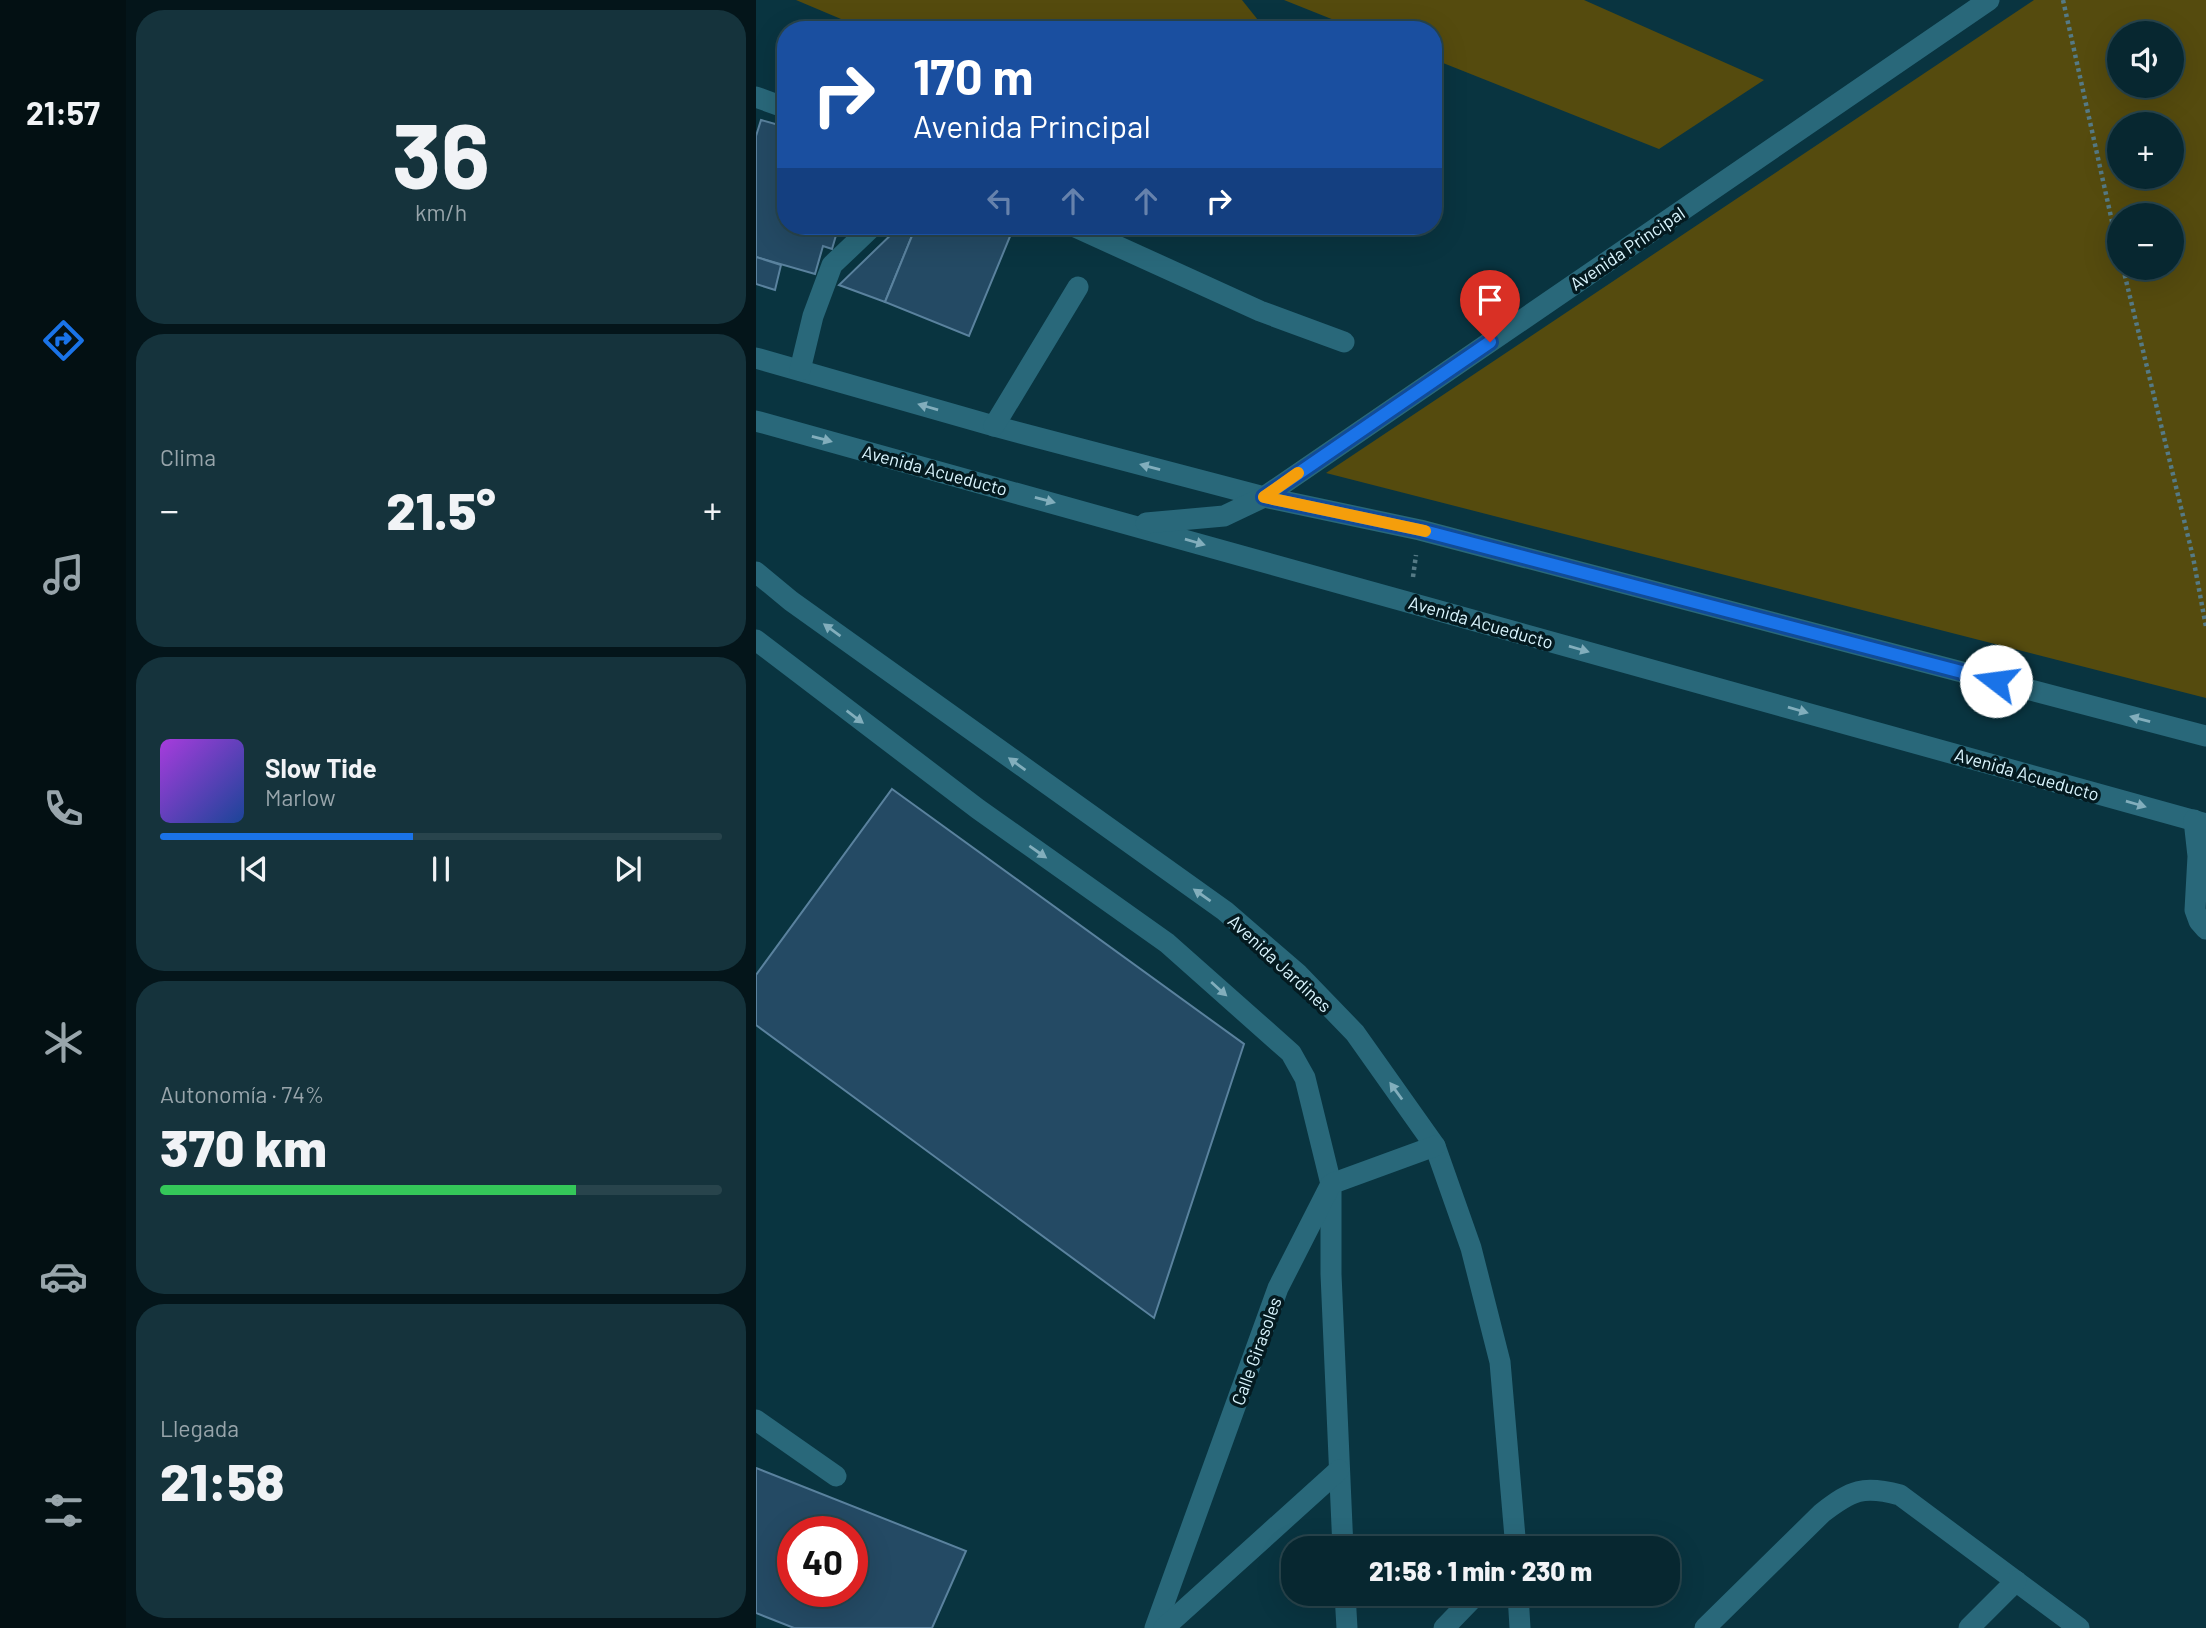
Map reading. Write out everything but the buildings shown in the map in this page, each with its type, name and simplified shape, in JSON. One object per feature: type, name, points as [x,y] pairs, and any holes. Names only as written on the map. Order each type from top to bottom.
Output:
[{"type":"street","name":"Avenida Principal","points":[[1129,524],[1224,516],[1264,497],[1990,0]]},
{"type":"street","points":[[756,97],[777,105]]},
{"type":"street","points":[[800,370],[813,316],[832,265],[864,235]]},
{"type":"street","points":[[1093,235],[1260,311],[1344,342]]},
{"type":"street","points":[[994,426],[1078,287]]},
{"type":"street","points":[[756,358],[994,426],[1264,497],[1420,530],[2206,736]]},
{"type":"street","name":"Avenida Acueducto","points":[[756,421],[2200,822]]},
{"type":"street","name":"Avenida Jardines","points":[[756,572],[791,601],[1225,911],[1298,974],[1355,1033],[1435,1146],[1471,1248],[1500,1362],[1516,1536]]},
{"type":"street","points":[[756,640],[978,809],[1167,943],[1291,1053],[1305,1078],[1331,1184],[1331,1274],[1342,1536]]},
{"type":"street","points":[[2200,822],[2195,910],[2206,929]]},
{"type":"street","points":[[1331,1184],[1435,1146]]},
{"type":"street","name":"Calle Girasoles","points":[[1155,1628],[1278,1288],[1331,1184]]},
{"type":"street","points":[[756,1420],[836,1475]]},
{"type":"street","points":[[1164,1628],[1339,1470]]},
{"type":"street","points":[[1705,1628],[1822,1513],[1841,1499],[1860,1490],[1879,1489],[1900,1495],[2079,1628]]},
{"type":"street","points":[[1969,1628],[2016,1581]]},
{"type":"street","points":[[1346,1606],[1347,1628]]},
{"type":"street","points":[[1444,1628],[1465,1606]]},
{"type":"street","points":[[1519,1606],[1520,1628]]},
{"type":"path","points":[[2063,0],[2108,203]]},
{"type":"path","points":[[2126,280],[2193,557],[2206,627]]},
{"type":"path","points":[[1409,602],[1420,530]]},
{"type":"shaded area","points":[[796,0],[1242,0],[1259,21],[846,21]]},
{"type":"shaded area","points":[[1284,0],[1584,0],[1764,80],[1659,149],[1442,63],[1442,21],[1336,21]]},
{"type":"shaded area","points":[[2034,0],[2206,0],[2206,698],[1326,473]]},
{"type":"slow traffic","points":[[1298,473],[1264,497],[1425,531]]},
{"type":"route","points":[[1490,342],[1264,497],[1420,530],[1996,681]]}]
